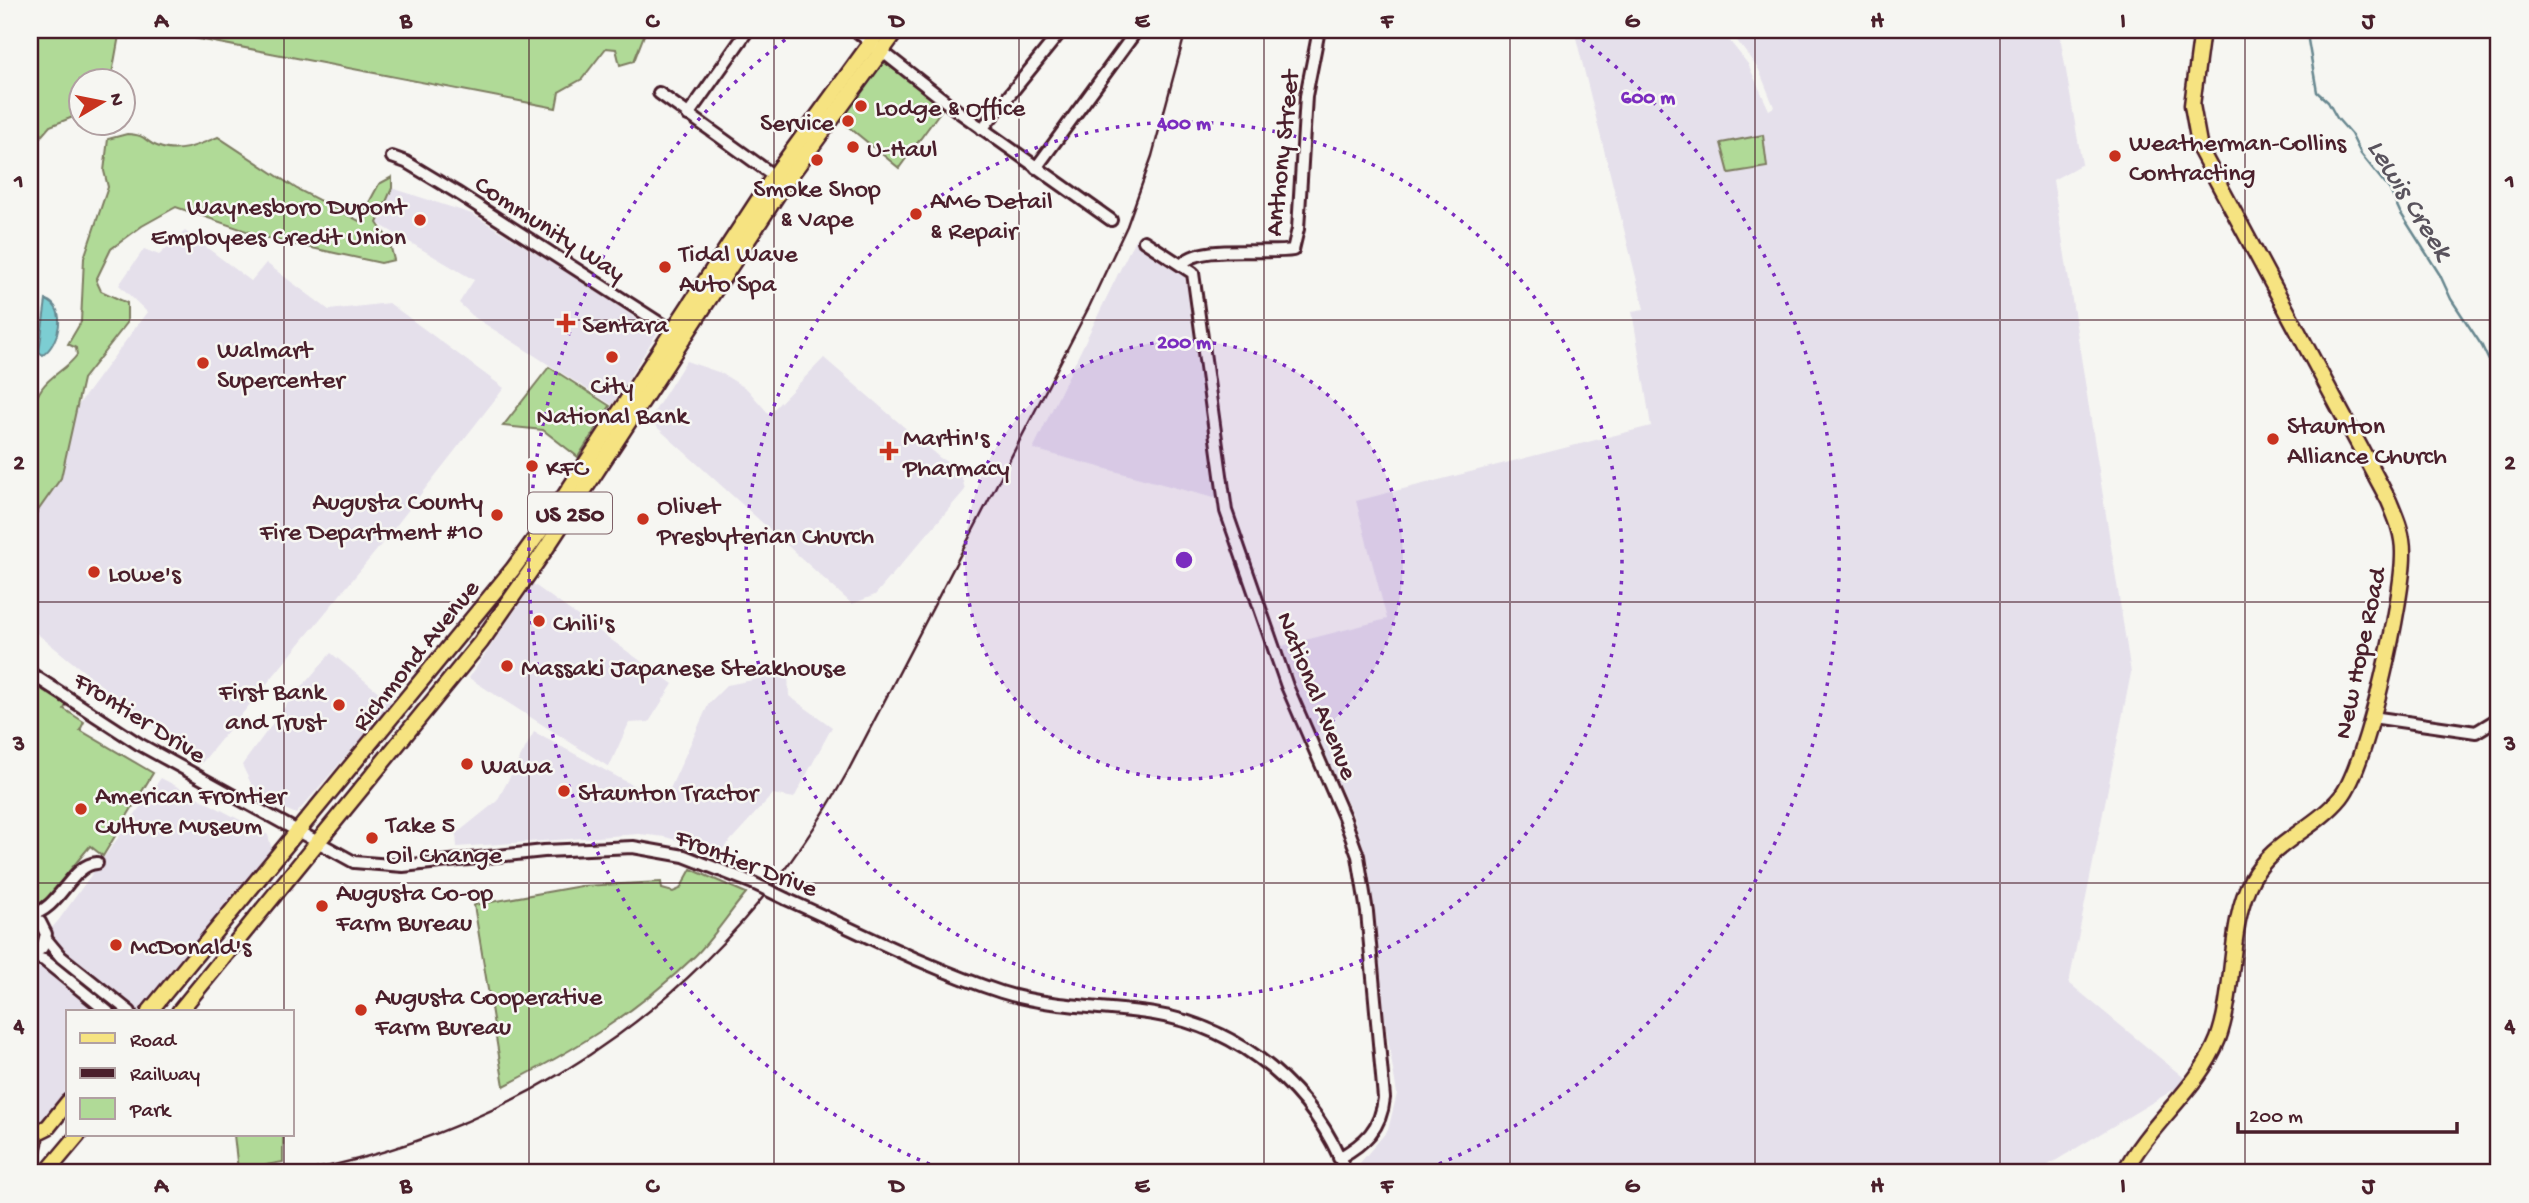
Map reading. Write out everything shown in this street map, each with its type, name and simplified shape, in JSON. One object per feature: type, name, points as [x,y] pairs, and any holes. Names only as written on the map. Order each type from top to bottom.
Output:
[{"type":"main road","name":"Richmond Avenue","points":[[181,1010],[453,679],[502,614],[779,179],[878,41],[897,30]]},
{"type":"main road","name":"New Hope Road","points":[[2124,1173],[2203,1066],[2216,1043],[2225,1013],[2243,903],[2251,880],[2263,862],[2343,795],[2359,766],[2400,587],[2403,557],[2400,530],[2373,471],[2200,149],[2192,105],[2202,30]]},
{"type":"main road","name":"Richmond Avenue","points":[[151,1010],[527,550],[676,337]]},
{"type":"main road","points":[[31,1158],[36,1142],[32,1128],[40,1131],[48,1127],[66,1104]]},
{"type":"main road","points":[[31,1158],[66,1114]]},
{"type":"main road","points":[[46,1173],[77,1136]]},
{"type":"street","points":[[688,115],[748,30]]},
{"type":"street","points":[[855,30],[878,41],[982,129],[1111,220]]},
{"type":"street","points":[[982,129],[1062,30]]},
{"type":"street","points":[[1036,168],[1138,30]]},
{"type":"street","name":"Anthony Street","points":[[1182,265],[1186,259],[1201,253],[1293,250],[1298,229],[1306,96],[1319,30]]},
{"type":"street","points":[[659,93],[779,179]]},
{"type":"street","name":"Community Way","points":[[393,157],[456,192],[676,337]]},
{"type":"street","points":[[1144,241],[1182,265]]},
{"type":"street","name":"National Avenue","points":[[1182,265],[1193,273],[1226,511],[1287,687],[1344,817],[1362,874],[1384,1098],[1381,1117],[1371,1135],[1339,1158]]},
{"type":"street","name":"Frontier Drive","points":[[30,673],[139,744],[354,862],[385,866],[544,851],[641,848],[684,856],[1002,992],[1065,1006],[1166,1016],[1216,1033],[1256,1056],[1289,1084],[1319,1120],[1339,1158]]},
{"type":"street","points":[[2372,718],[2476,732],[2499,718]]},
{"type":"street","points":[[97,863],[84,867],[58,898],[30,916],[40,922],[61,957],[127,1010]]},
{"type":"street","points":[[30,956],[38,952],[46,936],[58,898]]},
{"type":"street","points":[[30,956],[44,960],[106,1010]]},
{"type":"street","points":[[1339,1158],[1346,1173]]},
{"type":"shaded area","points":[[1574,30],[1721,30],[1748,64],[1769,110],[1774,107],[1759,70],[1729,30],[2059,30],[2082,164],[2053,180],[2131,673],[2069,983],[2188,1081],[2035,1173],[1362,1173],[1359,1164],[1388,1130],[1397,1094],[1383,1009],[1368,864],[1354,818],[1305,711],[1282,646],[1387,619],[1356,501],[1651,426],[1632,311],[1644,309]]},
{"type":"shaded area","points":[[392,188],[472,214],[586,284],[657,333],[612,405],[474,317],[459,303],[474,280],[377,223]]},
{"type":"shaded area","points":[[185,231],[251,281],[266,263],[329,310],[389,303],[504,388],[381,545],[200,765],[30,628],[30,522],[61,478],[73,412],[147,312],[119,285],[144,249],[159,255]]},
{"type":"shaded area","points":[[1135,239],[1192,273],[1221,500],[1033,449]]},
{"type":"shaded area","points":[[824,358],[940,458],[960,469],[965,490],[875,595],[852,604],[649,420],[686,361],[721,373],[747,389],[769,414]]},
{"type":"shaded area","points":[[533,584],[673,684],[649,722],[629,723],[609,767],[469,678]]},
{"type":"shaded area","points":[[331,653],[392,703],[296,814],[257,796],[242,765],[287,704]]},
{"type":"shaded area","points":[[788,673],[789,696],[832,727],[794,798],[773,794],[720,852],[665,837],[639,834],[457,847],[456,834],[497,801],[534,732],[664,802],[709,703],[727,685]]},
{"type":"shaded area","points":[[161,778],[268,835],[272,850],[140,1010],[66,1010],[66,1096],[40,1127],[30,1119],[30,952],[58,921]]},
{"type":"green space","points":[[30,30],[120,30],[113,66],[66,66],[66,120],[50,126],[38,140],[30,144]]},
{"type":"green space","points":[[152,30],[646,30],[634,61],[620,65],[616,49],[606,48],[582,79],[559,92],[556,108]]},
{"type":"green space","points":[[882,61],[945,105],[899,168],[839,119]]},
{"type":"green space","points":[[1763,135],[1767,167],[1729,173],[1721,143]]},
{"type":"green space","points":[[139,136],[157,146],[172,150],[188,148],[218,137],[297,189],[359,221],[379,184],[392,177],[392,188],[377,223],[389,240],[394,260],[381,263],[270,239],[176,207],[142,226],[111,249],[96,280],[101,291],[127,303],[127,323],[83,379],[61,478],[30,522],[28,453],[31,417],[42,388],[77,355],[76,348],[68,344],[81,322],[84,258],[108,187],[104,171],[108,139]]},
{"type":"green space","points":[[549,367],[610,406],[578,457],[543,430],[503,426]]},
{"type":"green space","name":"American Frontier Culture Museum","points":[[30,682],[66,705],[64,709],[84,722],[80,730],[153,773],[103,856],[90,846],[46,899],[30,909]]},
{"type":"green space","points":[[691,869],[746,893],[709,941],[673,976],[628,1012],[580,1044],[504,1086],[474,905],[581,886],[661,882],[662,889],[673,892],[680,889]]},
{"type":"green space","points":[[234,1136],[283,1136],[283,1162],[238,1170]]},
{"type":"water","points":[[46,300],[57,310],[59,326],[53,343],[43,355],[39,352]]},
{"type":"waterway","name":"Lewis Creek","points":[[2309,30],[2308,40],[2317,92],[2328,102],[2351,134],[2361,154],[2390,190],[2400,212],[2440,275],[2451,299],[2482,346],[2499,382]]},
{"type":"railway","points":[[298,1173],[386,1151],[468,1121],[546,1082],[618,1035],[684,981],[745,919],[799,849],[847,773],[1089,307],[1127,226],[1152,156],[1186,30]]},
{"type":"place","name":"Lodge & Office","points":[[861,106]]},
{"type":"place","name":"Service","points":[[848,121]]},
{"type":"place","name":"U-Haul","points":[[853,147]]},
{"type":"place","name":"Weatherman-Collins Contracting","points":[[2115,156]]},
{"type":"place","name":"Smoke Shop & Vape","points":[[817,160]]},
{"type":"place","name":"AMG Detail & Repair","points":[[916,214]]},
{"type":"place","name":"Waynesboro Dupont Employees Credit Union","points":[[420,220]]},
{"type":"place","name":"Tidal Wave Auto Spa","points":[[665,267]]},
{"type":"place","name":"Sentara","points":[[566,323]]},
{"type":"place","name":"City National Bank","points":[[612,357]]},
{"type":"place","name":"Walmart Supercenter","points":[[203,363]]},
{"type":"place","name":"Staunton Alliance Church","points":[[2273,439]]},
{"type":"place","name":"Martin's Pharmacy","points":[[889,451]]},
{"type":"place","name":"KFC","points":[[532,466]]},
{"type":"place","name":"Augusta County Fire Department #10","points":[[497,515]]},
{"type":"place","name":"Olivet Presbyterian Church","points":[[643,519]]},
{"type":"place","name":"Lowe's","points":[[94,572]]},
{"type":"place","name":"Chili's","points":[[539,621]]},
{"type":"place","name":"Massaki Japanese Steakhouse","points":[[507,666]]},
{"type":"place","name":"First Bank and Trust","points":[[339,705]]},
{"type":"place","name":"Wawa","points":[[467,764]]},
{"type":"place","name":"Staunton Tractor","points":[[564,791]]},
{"type":"place","name":"American Frontier Culture Museum","points":[[81,809]]},
{"type":"place","name":"Take 5 Oil Change","points":[[372,838]]},
{"type":"place","name":"Augusta Co-op Farm Bureau","points":[[322,906]]},
{"type":"place","name":"McDonald's","points":[[116,945]]},
{"type":"place","name":"Augusta Cooperative Farm Bureau","points":[[361,1010]]}]
